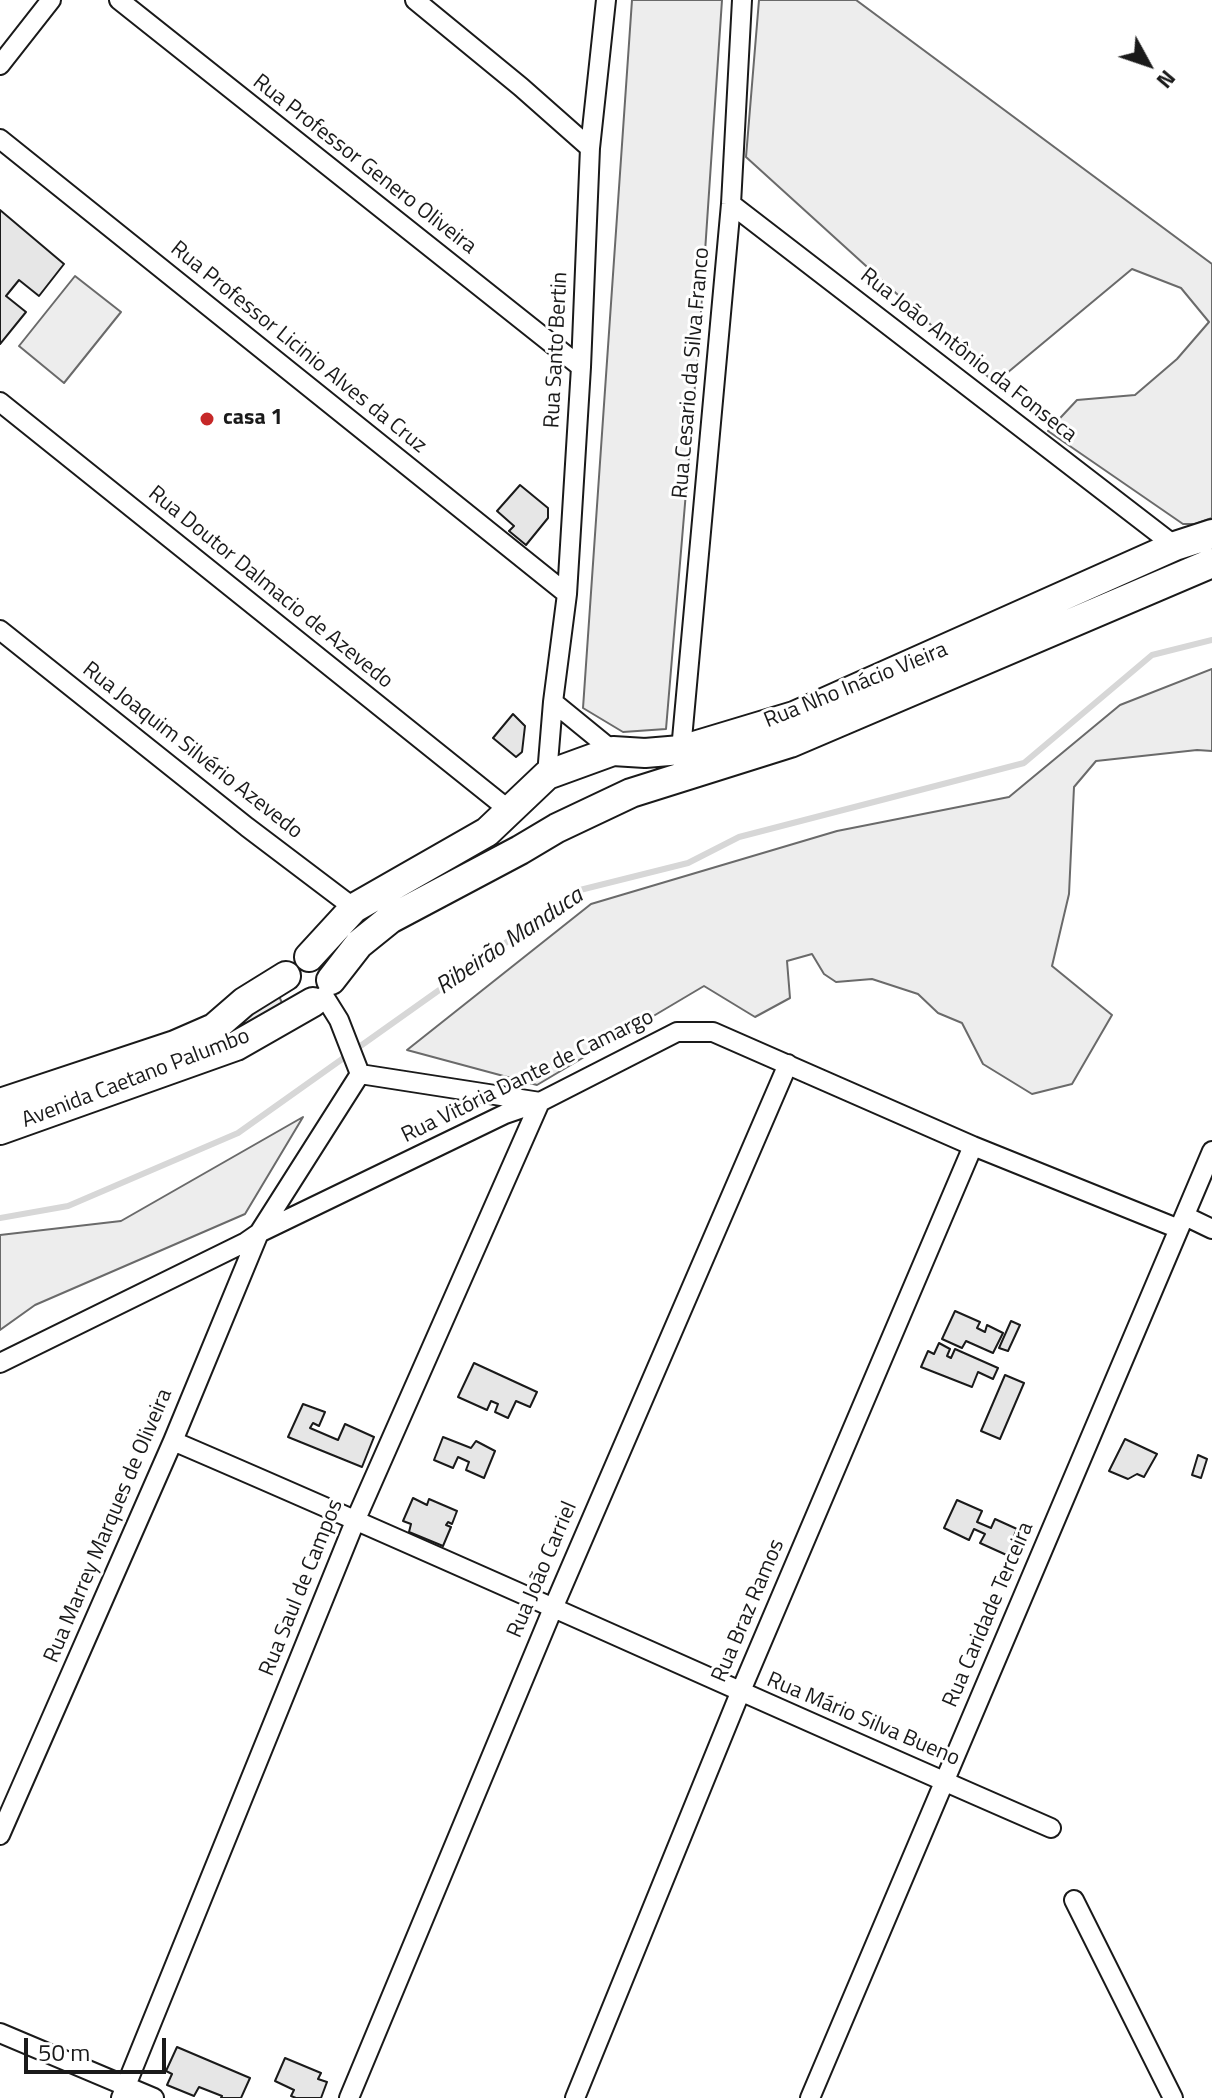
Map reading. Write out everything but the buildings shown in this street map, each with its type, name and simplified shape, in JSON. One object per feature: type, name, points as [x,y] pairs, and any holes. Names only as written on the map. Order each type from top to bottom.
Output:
[{"type":"main road","name":"Rua Nho Inácio Vieira","points":[[309,957],[354,908],[487,832],[547,775],[613,751],[645,753],[681,750],[794,716],[1175,546],[1212,534]]},
{"type":"main road","name":"Rua Nho Inácio Vieira","points":[[323,993],[359,944],[390,919],[557,828],[631,793],[790,743],[1212,563]]},
{"type":"main road","points":[[613,751],[627,771],[631,793]]},
{"type":"main road","points":[[316,958],[327,966],[323,993],[305,1002],[291,995],[286,976],[295,961],[316,958]]},
{"type":"main road","name":"Avenida Caetano Palumbo","points":[[2,1099],[175,1045],[214,1028],[244,1002],[286,976]]},
{"type":"main road","name":"Avenida Caetano Palumbo","points":[[0,1130],[236,1046],[323,993]]},
{"type":"street","points":[[0,65],[51,0]]},
{"type":"street","name":"Rua Professor Genero Oliveira","points":[[119,0],[581,367]]},
{"type":"street","points":[[415,0],[590,148]]},
{"type":"street","name":"Rua Santo Bertin","points":[[547,775],[567,594],[590,148],[606,0]]},
{"type":"street","name":"Rua Cesario da Silva Franco","points":[[681,750],[731,204],[742,0]]},
{"type":"street","name":"Rua Professor Licinio Alves da Cruz","points":[[0,139],[567,594]]},
{"type":"street","name":"Rua João Antônio da Fonseca","points":[[731,204],[1175,546]]},
{"type":"street","name":"Rua Doutor Dalmacio de Azevedo","points":[[0,402],[509,810]]},
{"type":"street","name":"Rua Joaquim Silvério Azevedo","points":[[0,630],[354,908]]},
{"type":"street","points":[[553,702],[613,751]]},
{"type":"street","points":[[323,993],[339,1020],[357,1068],[540,1102]]},
{"type":"street","name":"Rua Vitória Dante de Camargo","points":[[0,1363],[259,1233],[505,1114],[540,1102],[677,1032],[713,1032],[973,1146],[1182,1222],[1212,1229]]},
{"type":"street","name":"Rua João Carriel","points":[[349,2098],[554,1606],[788,1064]]},
{"type":"street","name":"Rua Marrey Marques de Oliveira","points":[[0,1835],[173,1441],[259,1233],[357,1068]]},
{"type":"street","name":"Rua Saul de Campos","points":[[124,2092],[356,1519],[540,1102]]},
{"type":"street","name":"Rua Braz Ramos","points":[[575,2098],[740,1693],[973,1146]]},
{"type":"street","name":"Rua Caridade Terceira","points":[[810,2098],[1212,1151]]},
{"type":"street","name":"Rua Mário Silva Bueno","points":[[173,1441],[554,1606],[740,1693],[1051,1828]]},
{"type":"street","points":[[1074,1900],[1173,2098]]},
{"type":"street","points":[[0,2033],[124,2092],[154,2098]]},
{"type":"shaded area","points":[[632,0],[722,0],[700,326],[666,729],[623,732],[583,708]]},
{"type":"shaded area","points":[[759,0],[856,0],[1212,264],[1212,518],[1195,524],[1183,524],[1048,431],[1077,400],[1135,395],[1177,359],[1209,322],[1181,288],[1132,269],[995,383],[746,157]]},
{"type":"shaded area","points":[[75,276],[121,312],[64,383],[19,346]]},
{"type":"shaded area","points":[[1212,669],[1212,751],[1096,761],[1074,787],[1069,894],[1052,966],[1112,1015],[1072,1084],[1032,1094],[983,1064],[962,1023],[938,1013],[918,994],[872,979],[836,982],[824,974],[812,954],[787,961],[790,998],[755,1017],[704,986],[537,1085],[407,1050],[591,904],[837,831],[1009,797],[1120,705]]},
{"type":"shaded area","points":[[276,989],[282,1003],[288,1008],[229,1034]]},
{"type":"shaded area","points":[[303,1117],[245,1214],[35,1305],[0,1330],[0,1235],[121,1221]]},
{"type":"waterway","name":"Ribeirão Manduca","points":[[0,1218],[68,1206],[238,1133],[580,890],[688,863],[739,837],[1024,763],[1152,655],[1212,640]]},
{"type":"place","name":"casa 1","points":[[207,419]]}]
